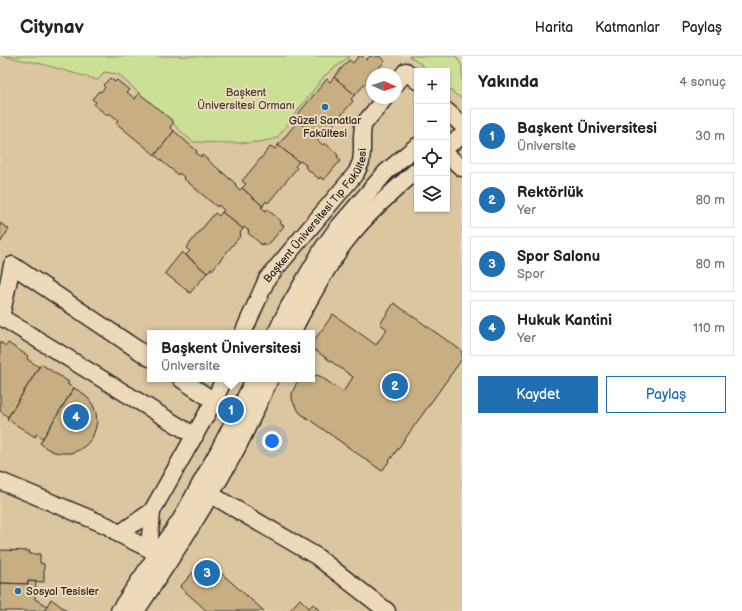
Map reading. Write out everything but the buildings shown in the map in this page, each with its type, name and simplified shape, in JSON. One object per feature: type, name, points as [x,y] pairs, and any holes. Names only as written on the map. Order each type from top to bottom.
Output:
[{"type":"street","points":[[402,76],[406,71],[414,78]]},
{"type":"street","name":"Başkent Üniversitesi Tıp Fakültesi","points":[[244,330],[267,279],[356,173],[360,162],[363,126],[380,104]]},
{"type":"street","points":[[450,144],[462,136]]},
{"type":"street","points":[[277,330],[288,308],[323,248],[336,230],[386,172],[414,148]]},
{"type":"street","points":[[450,158],[462,168]]},
{"type":"street","points":[[294,330],[331,262],[346,242],[366,218],[414,173]]},
{"type":"street","points":[[147,356],[12,265],[1,317],[195,436]]},
{"type":"street","points":[[186,382],[214,401]]},
{"type":"street","points":[[119,534],[152,511],[195,436],[223,382]]},
{"type":"street","points":[[205,491],[219,450],[253,382]]},
{"type":"street","points":[[136,611],[158,556],[180,519],[205,491],[237,447],[269,382]]},
{"type":"street","points":[[0,482],[108,526],[119,534],[158,556]]},
{"type":"street","points":[[205,491],[316,556],[387,611]]},
{"type":"street","points":[[152,511],[158,556]]},
{"type":"street","points":[[119,611],[152,574]]},
{"type":"shaded area","points":[[0,56],[425,56],[441,68],[414,68],[414,212],[450,212],[450,74],[462,83],[462,611],[0,611]]},
{"type":"green space","name":"Başkent Üniversitesi Ormanı","points":[[2,56],[350,56],[324,76],[277,138],[258,142],[236,143],[193,142],[118,74],[104,72],[98,80],[38,63]]},
{"type":"green space","points":[[409,56],[456,56],[462,66],[462,98],[450,90],[450,68],[426,68]]},
{"type":"place","name":"Güzel Sanatlar Fakültesi","points":[[325,107]]},
{"type":"place","name":"Rektörlük","points":[[395,386]]},
{"type":"place","name":"Başkent Üniversitesi","points":[[231,410]]},
{"type":"place","name":"Hukuk Kantini","points":[[76,417]]},
{"type":"place","name":"Spor Salonu","points":[[207,573]]},
{"type":"place","name":"Sosyal Tesisler","points":[[18,591]]}]
